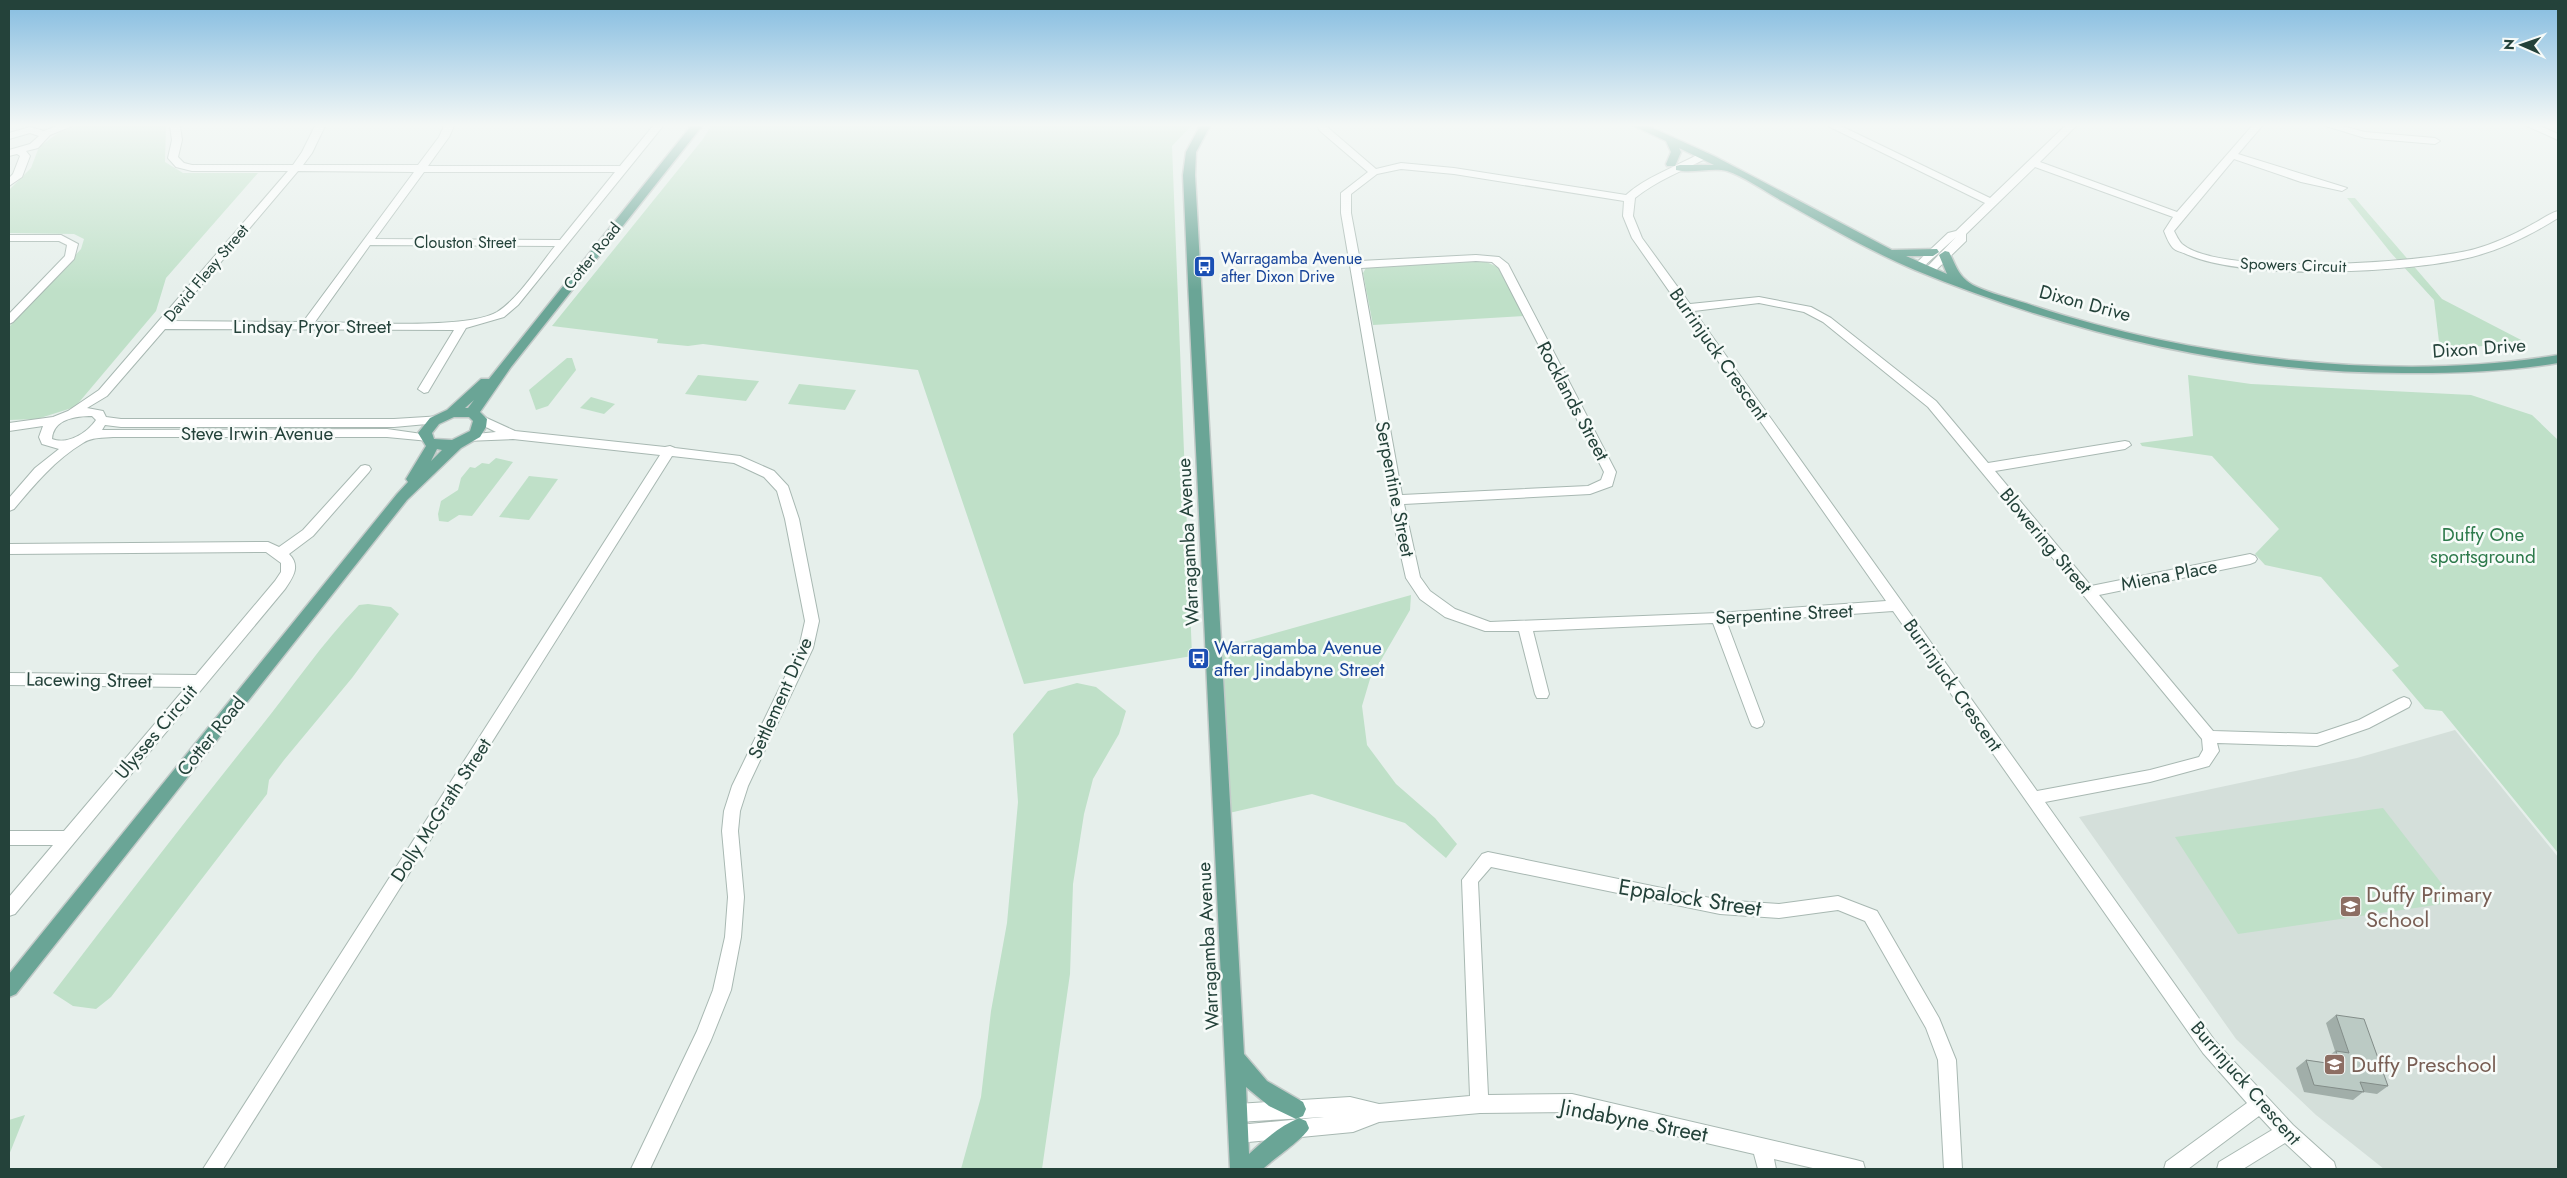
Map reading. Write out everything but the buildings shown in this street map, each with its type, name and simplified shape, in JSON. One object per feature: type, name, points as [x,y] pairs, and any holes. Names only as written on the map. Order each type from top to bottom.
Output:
[{"type":"main road","name":"Cotter Road","points":[[470,438],[479,428],[476,416],[506,364],[653,181]]},
{"type":"main road","name":"Warragamba Avenue","points":[[1189,181],[1240,1169]]},
{"type":"main road","name":"Dixon Drive","points":[[1750,181],[1923,269],[2024,306],[2118,332],[2216,353],[2276,362],[2350,368],[2420,370],[2513,366],[2558,359]]},
{"type":"main road","points":[[1889,253],[1933,252]]},
{"type":"main road","points":[[1945,255],[1951,271],[1964,285]]},
{"type":"main road","name":"Cotter Road","points":[[452,413],[506,364]]},
{"type":"main road","points":[[438,419],[452,413],[476,416]]},
{"type":"main road","name":"Cotter Road","points":[[402,497],[429,442],[427,428],[438,419]]},
{"type":"main road","points":[[429,442],[456,444],[470,438]]},
{"type":"main road","name":"Cotter Road","points":[[12,985],[402,497],[456,444]]},
{"type":"main road","points":[[1234,1057],[1252,1082],[1297,1118],[1248,1169]]},
{"type":"street","name":"David Fleay Street","points":[[48,438],[62,418],[104,393],[284,181]]},
{"type":"street","points":[[306,326],[411,181]]},
{"type":"street","name":"Lindsay Pryor Street","points":[[161,325],[462,326],[500,315],[514,303],[613,181]]},
{"type":"street","name":"Serpentine Street","points":[[1362,181],[1346,193],[1346,213],[1396,500],[1413,578],[1425,595],[1450,613],[1490,627],[1525,628],[1897,606]]},
{"type":"street","name":"Serpentine Street","points":[[1517,181],[1630,199]]},
{"type":"street","points":[[1630,199],[1636,191],[1652,181]]},
{"type":"street","points":[[1947,181],[1992,203]]},
{"type":"street","points":[[1923,269],[1933,252],[1952,235],[1960,233],[2015,181]]},
{"type":"street","points":[[2083,181],[2179,216]]},
{"type":"street","name":"Spowers Circuit","points":[[2209,181],[2179,216],[2169,231],[2169,236],[2175,246],[2195,257],[2215,260],[2310,268],[2407,264],[2462,255],[2504,243],[2558,214]]},
{"type":"street","points":[[2310,181],[2342,188]]},
{"type":"street","name":"Burrinjuck Crescent","points":[[1630,199],[1628,216],[1631,227],[1686,308],[2209,1047],[2286,1132],[2327,1169]]},
{"type":"street","points":[[1923,269],[1945,255],[1962,239],[1960,233]]},
{"type":"street","points":[[9,238],[61,238],[73,244],[70,257],[9,320]]},
{"type":"street","name":"Clouston Street","points":[[367,242],[563,243]]},
{"type":"street","name":"Rocklands Street","points":[[1355,265],[1476,258],[1495,259],[1504,266],[1610,472],[1607,483],[1590,490],[1396,500]]},
{"type":"street","name":"Blowering Street","points":[[1686,308],[1759,300],[1807,309],[1827,320],[1932,404],[2208,737]]},
{"type":"street","points":[[424,388],[462,326]]},
{"type":"street","name":"David Fleay Street","points":[[100,417],[104,393]]},
{"type":"street","name":"Steve Irwin Avenue","points":[[62,418],[85,412],[122,423],[374,423],[438,419]]},
{"type":"street","name":"Settlement Drive","points":[[476,416],[513,434]]},
{"type":"street","points":[[9,506],[38,471],[95,431],[100,417]]},
{"type":"street","points":[[14,427],[62,418]]},
{"type":"street","points":[[14,427],[48,438],[38,471]]},
{"type":"street","name":"Steve Irwin Avenue","points":[[48,438],[63,445],[83,438],[113,434],[387,433],[429,442]]},
{"type":"street","name":"Settlement Drive","points":[[470,438],[513,434],[670,450],[736,459],[761,469],[776,481],[787,500],[812,621],[806,648],[740,786],[732,811],[730,831],[736,897],[733,937],[722,990],[705,1034],[640,1169]]},
{"type":"street","points":[[1985,468],[2125,445]]},
{"type":"street","name":"Dolly McGrath Street","points":[[212,1169],[670,450]]},
{"type":"street","points":[[9,549],[268,547],[280,554],[308,534],[365,469]]},
{"type":"street","name":"Ulysses Circuit","points":[[9,909],[288,573],[288,562],[280,554]]},
{"type":"street","name":"Miena Place","points":[[2088,592],[2250,559]]},
{"type":"street","points":[[1718,618],[1756,722]]},
{"type":"street","points":[[1525,628],[1542,694]]},
{"type":"street","name":"Lacewing Street","points":[[9,679],[199,681]]},
{"type":"street","points":[[2033,798],[2150,776],[2204,762],[2211,751],[2208,737],[2316,740],[2364,724],[2404,703]]},
{"type":"street","points":[[9,838],[68,838]]},
{"type":"street","name":"Eppalock Street","points":[[1480,1104],[1476,1055],[1470,880],[1488,860],[1720,907],[1779,912],[1838,903],[1871,916],[1933,1024],[1947,1060],[1953,1169]]},
{"type":"street","name":"Jindabyne Street","points":[[1237,1113],[1353,1122],[1379,1113],[1480,1104],[1572,1102],[1856,1169]]},
{"type":"street","points":[[2173,1169],[2261,1104]]},
{"type":"street","name":"Jindabyne Street","points":[[1238,1134],[1297,1118]]},
{"type":"street","points":[[2226,1169],[2286,1132]]},
{"type":"street","points":[[1761,1147],[1767,1169]]},
{"type":"shaded area","name":"Duffy Primary School","points":[[2455,730],[2558,857],[2558,1169],[2384,1169],[2316,1115],[2236,1039],[2079,817],[2357,758]]},
{"type":"green space","points":[[18,181],[251,181],[166,278],[156,311],[75,407],[37,419],[9,420],[9,327],[81,249],[84,239],[74,234],[9,233],[9,190]]},
{"type":"green space","points":[[669,181],[1173,181],[1192,656],[1024,684],[918,370],[703,344],[688,346],[657,343],[658,339],[552,326]]},
{"type":"green space","points":[[2347,198],[2355,198],[2442,299],[2525,342],[2440,350],[2434,300],[2391,253]]},
{"type":"green space","points":[[1484,261],[1500,268],[1524,316],[1373,325],[1363,273],[1366,268]]},
{"type":"green space","points":[[567,358],[572,358],[576,370],[548,406],[536,410],[529,390]]},
{"type":"green space","points":[[698,375],[759,381],[746,401],[685,394]]},
{"type":"green space","name":"Duffy One sportsground","points":[[2188,375],[2251,384],[2471,395],[2532,415],[2558,440],[2558,853],[2442,711],[2425,709],[2392,670],[2399,666],[2321,577],[2265,565],[2255,554],[2279,529],[2212,456],[2142,446],[2140,443],[2193,436]]},
{"type":"green space","points":[[799,384],[856,390],[845,410],[788,404]]},
{"type":"green space","points":[[591,397],[615,404],[604,414],[580,408]]},
{"type":"green space","points":[[496,458],[513,462],[472,516],[459,515],[448,522],[439,521],[438,514],[441,501],[458,490],[461,478],[470,467],[475,468],[482,463],[489,464]]},
{"type":"green space","points":[[529,476],[558,479],[529,520],[499,517]]},
{"type":"green space","points":[[1411,595],[1410,610],[1370,679],[1362,706],[1367,745],[1396,784],[1435,818],[1457,844],[1446,858],[1405,823],[1312,794],[1229,813],[1218,649]]},
{"type":"green space","points":[[368,604],[391,607],[399,614],[352,678],[284,760],[269,780],[267,794],[111,997],[96,1009],[73,1006],[53,993],[320,650],[359,605]]},
{"type":"green space","points":[[1077,683],[1096,687],[1126,711],[1119,734],[1093,779],[1084,814],[1073,884],[1070,974],[1042,1169],[961,1169],[981,1097],[991,1011],[1007,923],[1018,802],[1013,734],[1048,691]]},
{"type":"green space","points":[[2383,808],[2456,902],[2238,934],[2175,837]]},
{"type":"green space","points":[[25,1115],[9,1155],[9,1120]]},
{"type":"place","name":"Warragamba Avenue after Dixon Drive","points":[[1205,267]]},
{"type":"place","name":"Warragamba Avenue after Jindabyne Street","points":[[1198,658]]},
{"type":"place","name":"Duffy Primary School","points":[[2350,907]]},
{"type":"place","name":"Duffy Preschool","points":[[2335,1064]]}]
